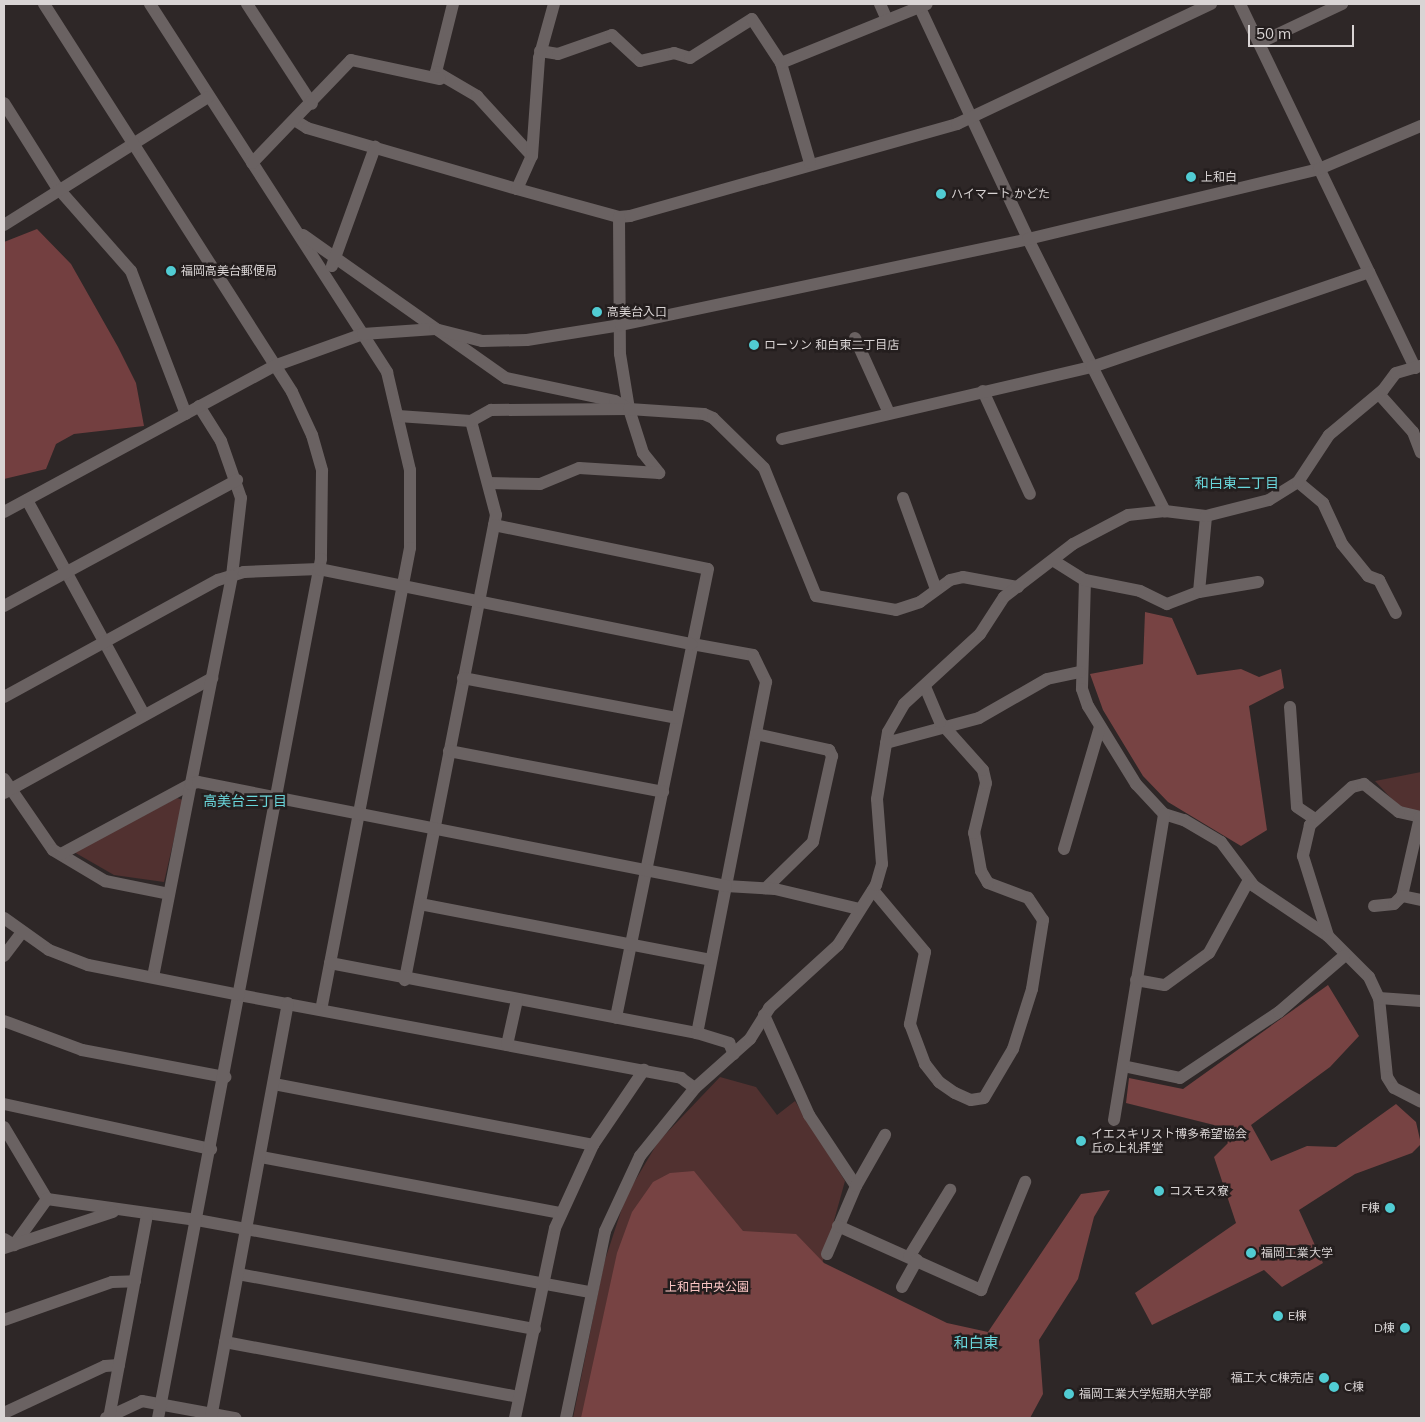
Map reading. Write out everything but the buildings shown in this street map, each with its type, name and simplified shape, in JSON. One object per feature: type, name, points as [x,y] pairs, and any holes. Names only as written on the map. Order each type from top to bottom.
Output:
[{"type":"street","points":[[44,4],[274,366],[312,435],[322,471],[324,512],[319,569],[274,797],[225,1077],[158,1418]]},
{"type":"street","points":[[150,4],[208,97],[387,372],[410,470],[412,516],[402,586],[321,1009]]},
{"type":"street","points":[[247,4],[312,104]]},
{"type":"street","points":[[440,79],[435,65],[453,4]]},
{"type":"street","points":[[517,189],[532,156],[540,51],[554,4]]},
{"type":"street","points":[[880,4],[887,20]]},
{"type":"street","points":[[296,121],[306,128],[619,217],[972,117],[1211,4]]},
{"type":"street","points":[[566,1418],[604,1231],[625,1181],[640,1156],[695,1088],[734,1054],[764,1015],[838,945],[859,909],[873,890],[882,864],[877,799],[886,742],[904,704],[980,634],[1004,597],[1073,544],[1128,516],[1165,511],[1206,516],[1269,500],[1298,482],[1330,435],[1378,394],[1396,373],[1418,367],[1368,272],[1240,4]]},
{"type":"street","points":[[1258,43],[1342,4]]},
{"type":"street","points":[[781,62],[923,6],[1028,239],[1165,511]]},
{"type":"street","points":[[540,51],[558,54],[612,35],[640,60],[674,53],[690,58],[752,19],[781,62],[810,163]]},
{"type":"street","points":[[252,163],[296,121],[351,60],[358,58],[424,78],[440,79],[477,96],[532,156]]},
{"type":"street","points":[[4,225],[134,146],[208,97]]},
{"type":"street","points":[[4,103],[62,190],[132,271],[186,414]]},
{"type":"street","points":[[4,512],[274,366],[363,334],[435,329],[482,341],[527,340],[621,325],[1028,239],[1319,169],[1421,126]]},
{"type":"street","points":[[325,275],[338,261],[375,147]]},
{"type":"street","points":[[488,483],[540,484],[580,468],[659,473],[643,453],[629,409],[620,354],[619,217]]},
{"type":"street","points":[[294,228],[338,261],[506,378],[615,401],[629,409]]},
{"type":"street","points":[[782,439],[1092,367],[1368,272]]},
{"type":"street","points":[[855,338],[889,413]]},
{"type":"street","points":[[983,392],[1030,494]]},
{"type":"street","points":[[1378,394],[1417,431],[1421,453]]},
{"type":"street","points":[[153,977],[242,518],[236,480],[221,441],[199,406]]},
{"type":"street","points":[[398,416],[471,421],[491,410],[629,409],[704,414],[752,453],[774,488],[816,596],[896,610],[920,602],[936,589],[963,577],[1018,587]]},
{"type":"street","points":[[405,980],[494,524],[488,483],[471,421]]},
{"type":"street","points":[[4,606],[236,480]]},
{"type":"street","points":[[1298,482],[1324,503],[1342,544],[1368,576],[1379,580],[1396,613]]},
{"type":"street","points":[[903,498],[936,589]]},
{"type":"street","points":[[27,500],[144,715]]},
{"type":"street","points":[[1199,592],[1206,516]]},
{"type":"street","points":[[494,524],[708,569],[616,1018]]},
{"type":"street","points":[[1054,560],[1085,580],[1140,591],[1167,604],[1199,592],[1258,582]]},
{"type":"street","points":[[4,697],[104,642],[232,576],[319,569],[753,655],[766,682],[697,1033]]},
{"type":"street","points":[[1085,580],[1080,672],[1088,706],[1136,784],[1164,814],[1184,820],[1221,842],[1249,880],[1302,922],[1328,936]]},
{"type":"street","points":[[886,742],[946,728],[993,713],[1047,679],[1080,672]]},
{"type":"street","points":[[169,894],[105,881],[61,854],[41,836],[6,787],[212,678]]},
{"type":"street","points":[[463,678],[676,718]]},
{"type":"street","points":[[873,890],[925,952],[910,1024],[926,1064],[939,1082],[955,1093],[971,1100],[984,1098],[1013,1049],[1032,989],[1043,920],[1028,898],[988,883],[981,871],[974,834],[986,783],[983,770],[946,728],[925,686]]},
{"type":"street","points":[[1290,707],[1297,807],[1315,819]]},
{"type":"street","points":[[1064,849],[1100,727]]},
{"type":"street","points":[[756,734],[829,750],[832,756],[813,842],[766,888]]},
{"type":"street","points":[[449,751],[663,792]]},
{"type":"street","points":[[61,854],[191,784],[274,797],[726,886],[766,888],[859,909]]},
{"type":"street","points":[[1374,906],[1394,904],[1402,896],[1421,817],[1399,812],[1364,784],[1352,787],[1315,819],[1303,856],[1328,936],[1344,956],[1369,977],[1379,998],[1387,1076],[1394,1088],[1421,1102]]},
{"type":"street","points":[[1114,1120],[1164,814]]},
{"type":"street","points":[[1136,980],[1165,986],[1209,953],[1249,880]]},
{"type":"street","points":[[1402,896],[1421,900]]},
{"type":"street","points":[[420,904],[711,960]]},
{"type":"street","points":[[4,918],[49,950],[88,965],[644,1070],[681,1078],[695,1088]]},
{"type":"street","points":[[4,956],[22,932]]},
{"type":"street","points":[[1123,1066],[1180,1078],[1279,1012],[1344,956]]},
{"type":"street","points":[[330,963],[405,980],[697,1033],[729,1043],[734,1054]]},
{"type":"street","points":[[1379,998],[1421,1002]]},
{"type":"street","points":[[507,1045],[517,1000]]},
{"type":"street","points":[[212,1416],[288,1003]]},
{"type":"street","points":[[764,1015],[809,1115],[856,1186]]},
{"type":"street","points":[[4,1021],[82,1050],[225,1077]]},
{"type":"street","points":[[514,1418],[535,1329],[543,1284],[561,1213],[593,1145],[644,1070]]},
{"type":"street","points":[[274,1084],[593,1145]]},
{"type":"street","points":[[4,1104],[57,1119],[211,1149]]},
{"type":"street","points":[[4,1127],[46,1199],[115,1212],[197,1220],[591,1292]]},
{"type":"street","points":[[827,1254],[856,1186],[885,1135]]},
{"type":"street","points":[[261,1157],[561,1213]]},
{"type":"street","points":[[838,1226],[981,1290],[1025,1182]]},
{"type":"street","points":[[902,1287],[913,1258],[950,1190]]},
{"type":"street","points":[[7,1244],[46,1199]]},
{"type":"street","points":[[7,1244],[115,1212]]},
{"type":"street","points":[[108,1418],[147,1215]]},
{"type":"street","points":[[238,1274],[535,1329]]},
{"type":"street","points":[[4,1320],[112,1282],[135,1282]]},
{"type":"street","points":[[226,1342],[518,1397]]},
{"type":"street","points":[[4,1413],[105,1366],[119,1365]]},
{"type":"street","points":[[108,1418],[142,1401],[212,1416],[235,1418]]},
{"type":"green space","points":[[1145,612],[1172,618],[1197,675],[1241,669],[1259,677],[1281,669],[1284,688],[1249,706],[1267,830],[1241,846],[1168,802],[1143,776],[1103,710],[1090,674],[1143,664]]},
{"type":"green space","points":[[1421,772],[1421,813],[1401,809],[1375,781]]},
{"type":"green space","points":[[177,798],[183,800],[164,882],[114,875],[74,852]]},
{"type":"green space","points":[[1328,985],[1359,1036],[1330,1067],[1251,1125],[1271,1161],[1307,1146],[1336,1147],[1396,1104],[1416,1122],[1421,1144],[1412,1153],[1355,1174],[1299,1210],[1323,1263],[1282,1287],[1264,1270],[1152,1325],[1135,1293],[1236,1223],[1214,1157],[1228,1143],[1214,1125],[1126,1103],[1129,1078],[1183,1089]]},
{"type":"green space","name":"上和白中央公園","points":[[720,1077],[756,1087],[777,1115],[795,1101],[845,1181],[794,1365],[737,1418],[573,1418],[604,1263],[626,1196],[658,1142]]},
{"type":"green space","points":[[694,1171],[743,1231],[796,1234],[824,1263],[947,1323],[988,1332],[1081,1194],[1110,1190],[1094,1217],[1078,1279],[1039,1340],[1043,1394],[1030,1418],[581,1418],[617,1253],[632,1212],[653,1182],[670,1173]]},
{"type":"shaded area","points":[[37,229],[71,264],[118,347],[136,383],[144,426],[74,434],[56,444],[46,469],[4,479],[4,242]]},
{"type":"place","name":"上和白","points":[[1191,177]]},
{"type":"place","name":"ハイマート かどた","points":[[941,194]]},
{"type":"place","name":"福岡高美台郵便局","points":[[171,271]]},
{"type":"place","name":"高美台入口","points":[[597,312]]},
{"type":"place","name":"ローソン 和白東二丁目店","points":[[754,345]]},
{"type":"place","name":"イエスキリスト博多希望協会 丘の上礼拝堂","points":[[1081,1141]]},
{"type":"place","name":"コスモス寮","points":[[1159,1191]]},
{"type":"place","name":"F棟","points":[[1390,1208]]},
{"type":"place","name":"福岡工業大学","points":[[1251,1253]]},
{"type":"place","name":"E棟","points":[[1278,1316]]},
{"type":"place","name":"D棟","points":[[1405,1328]]},
{"type":"place","name":"福工大 C棟売店","points":[[1324,1378]]},
{"type":"place","name":"C棟","points":[[1334,1387]]},
{"type":"place","name":"福岡工業大学短期大学部","points":[[1069,1394]]},
{"type":"district","name":"和白東二丁目","points":[[1237,483]]},
{"type":"district","name":"高美台三丁目","points":[[245,801]]},
{"type":"district","name":"和白東","points":[[976,1343]]}]
